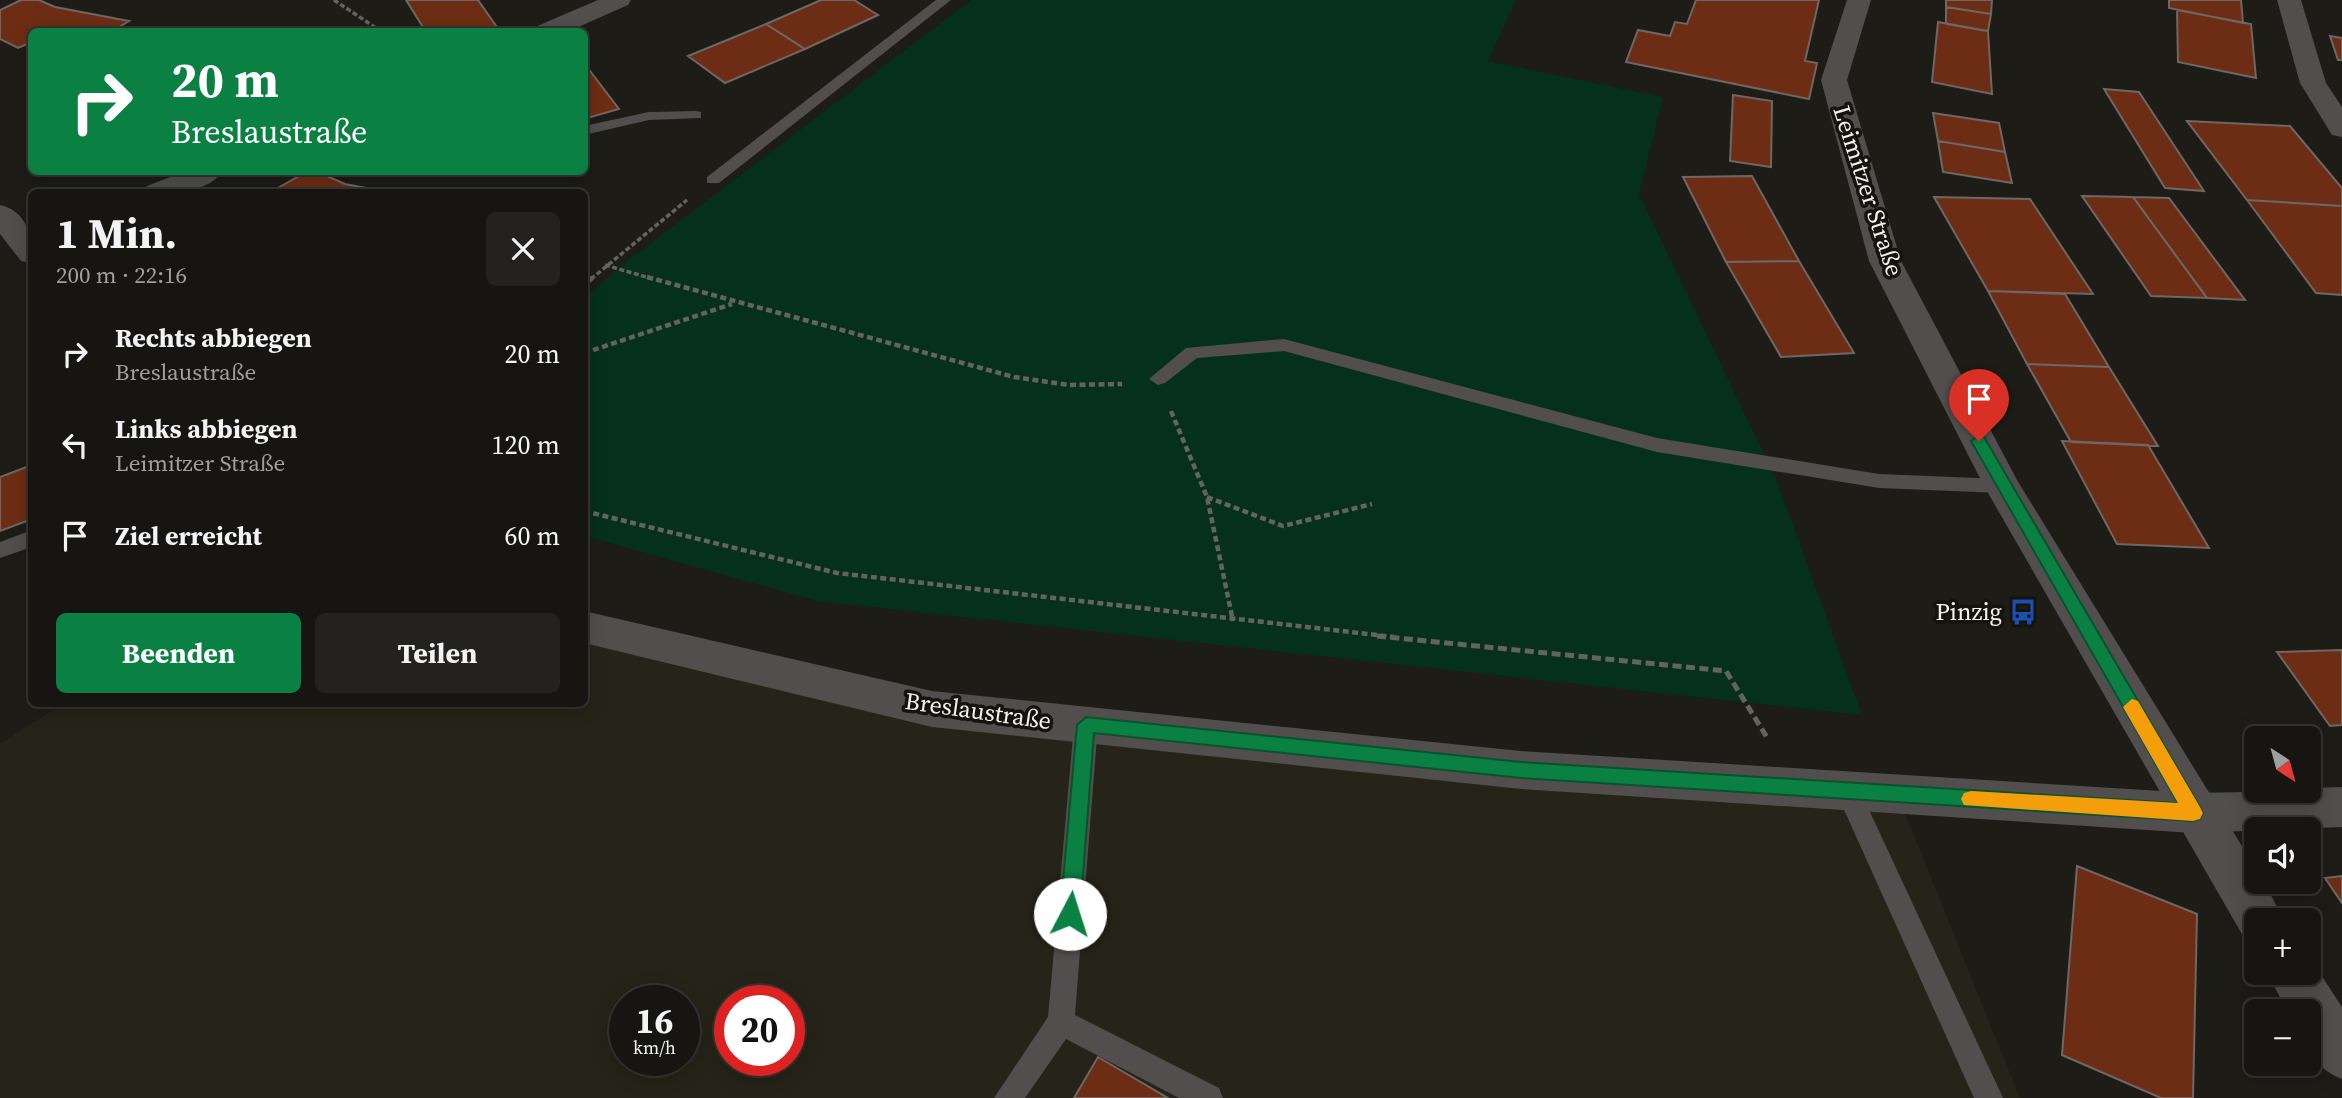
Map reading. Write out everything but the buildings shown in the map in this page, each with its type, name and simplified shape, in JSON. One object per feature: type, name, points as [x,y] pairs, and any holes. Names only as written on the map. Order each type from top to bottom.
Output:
[{"type":"street","points":[[553,28],[619,0]]},
{"type":"street","name":"Leimitzer Straße","points":[[1859,0],[1834,80],[1885,261],[2002,486],[2193,813],[2252,908]]},
{"type":"street","points":[[2289,0],[2314,83],[2342,129]]},
{"type":"street","points":[[165,189],[200,175]]},
{"type":"street","name":"Breslaustraße","points":[[588,628],[932,709],[1521,770],[2193,813],[2342,807]]},
{"type":"street","points":[[2300,985],[2342,1053]]},
{"type":"lane","points":[[713,180],[944,0]]},
{"type":"lane","points":[[588,130],[649,116],[696,114]]},
{"type":"lane","points":[[1158,379],[1192,352],[1284,345],[1657,445],[1880,481],[2002,486]]},
{"type":"lane","points":[[0,550],[28,540]]},
{"type":"lane","points":[[1008,1098],[1061,1022],[1086,725]]},
{"type":"lane","points":[[1848,792],[1990,1098]]},
{"type":"lane","points":[[1061,1022],[1209,1098]]},
{"type":"path","points":[[334,0],[376,28]]},
{"type":"path","points":[[588,282],[605,265],[713,180]]},
{"type":"path","points":[[605,265],[732,303],[1022,378],[1105,387],[1158,379],[1207,497],[1233,621]]},
{"type":"path","points":[[588,352],[732,303]]},
{"type":"path","points":[[1207,497],[1283,526],[1372,504]]},
{"type":"path","points":[[588,512],[837,573],[1233,621],[1727,671],[1798,788]]},
{"type":"shaded area","points":[[588,628],[932,709],[1898,796],[2020,1098],[0,1098],[0,744],[57,707],[588,707]]},
{"type":"green space","points":[[971,0],[1516,0],[1488,61],[1663,97],[1639,194],[1777,481],[1862,715],[817,601],[588,537],[588,295],[626,262]]},
{"type":"slow traffic","points":[[1971,799],[2193,813],[2132,707]]},
{"type":"place","name":"Pinzig","points":[[2023,612]]},
{"type":"route","points":[[1070,914],[1086,725],[1521,770],[2193,813],[2002,486],[1979,441]]}]
